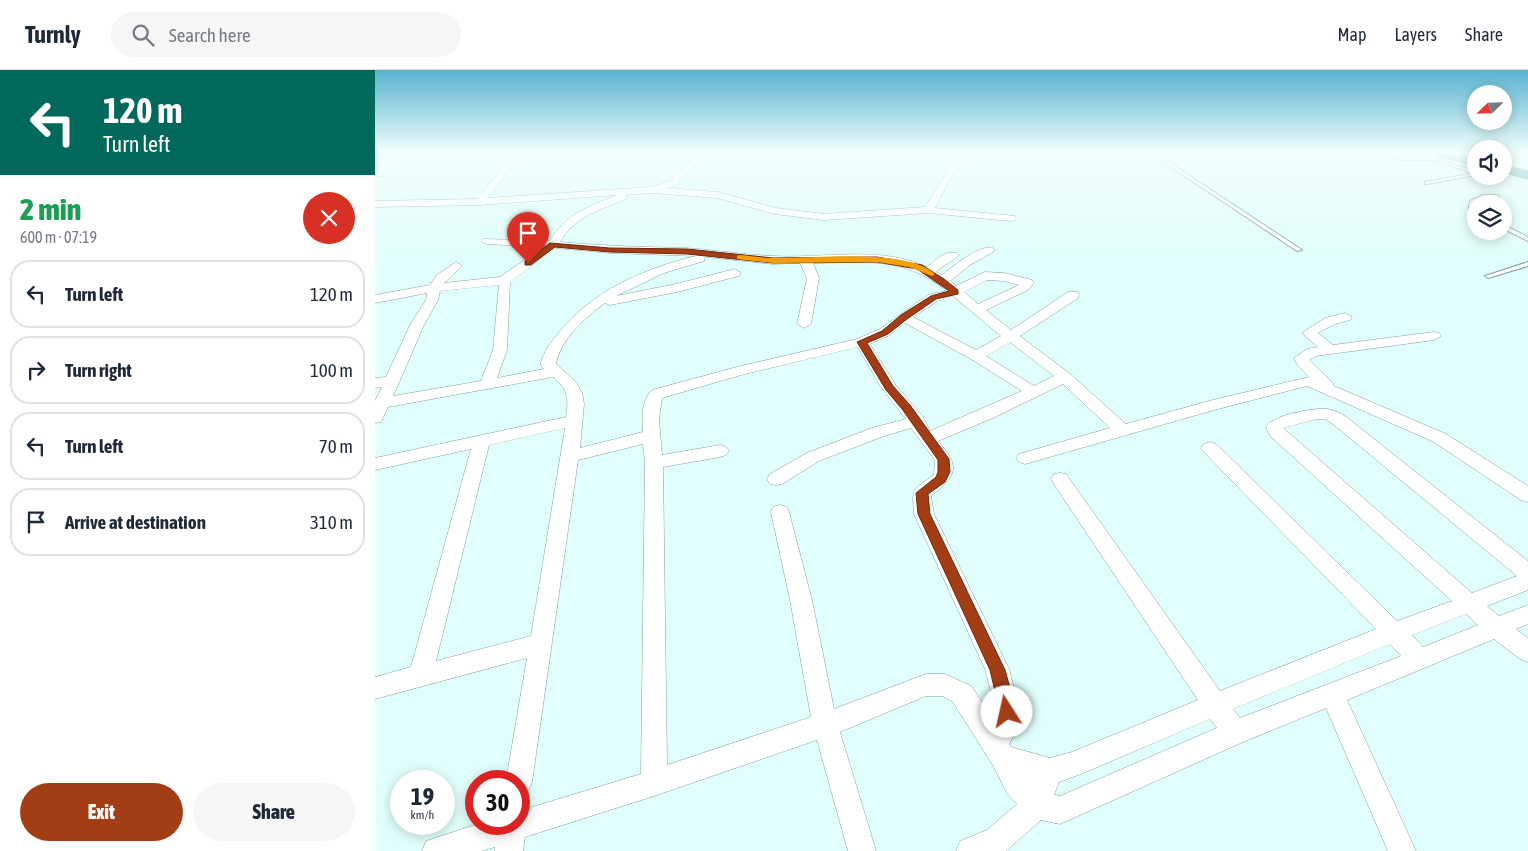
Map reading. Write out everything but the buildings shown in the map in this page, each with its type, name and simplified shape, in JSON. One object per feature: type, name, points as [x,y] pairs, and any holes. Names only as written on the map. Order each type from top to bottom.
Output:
[{"type":"street","points":[[479,202],[489,189]]},
{"type":"street","points":[[928,210],[941,189]]},
{"type":"street","points":[[375,204],[479,202],[652,190],[718,195],[775,211],[824,218],[928,210],[1011,218]]},
{"type":"street","points":[[375,299],[434,288],[503,281],[553,245],[561,231],[575,217],[638,191]]},
{"type":"street","points":[[487,241],[525,242],[595,249],[665,250],[773,260],[877,259],[911,264],[942,281],[1065,377],[1122,430]]},
{"type":"street","points":[[942,281],[966,262],[989,250]]},
{"type":"street","points":[[521,770],[570,456],[576,404],[571,385],[548,365],[549,357],[562,336],[577,318],[615,290],[672,265],[717,255]]},
{"type":"street","points":[[928,272],[945,258],[953,255]]},
{"type":"street","points":[[804,260],[813,274],[813,284],[804,324]]},
{"type":"street","points":[[375,418],[417,325],[431,300],[434,288],[441,278],[456,266]]},
{"type":"street","points":[[599,302],[677,288],[735,273]]},
{"type":"street","points":[[654,783],[654,462],[651,436],[653,396],[746,369],[862,342],[885,332],[933,298],[955,292],[990,275],[1027,283],[1024,287],[977,310]]},
{"type":"street","points":[[487,384],[500,350],[505,283],[503,281]]},
{"type":"street","points":[[976,356],[1011,336],[1073,295]]},
{"type":"street","points":[[904,317],[976,356],[1034,392]]},
{"type":"street","points":[[1329,349],[1309,333],[1330,321],[1345,317]]},
{"type":"street","points":[[1334,392],[1303,363],[1301,358],[1312,352],[1329,349],[1434,336]]},
{"type":"street","points":[[862,342],[889,387],[944,459],[944,472],[941,479],[922,493],[924,514],[997,670],[1005,699],[1008,724],[998,751]]},
{"type":"street","points":[[382,403],[555,372]]},
{"type":"street","points":[[776,479],[813,457],[878,432],[922,430],[987,414],[1065,377]]},
{"type":"street","points":[[375,383],[393,380]]},
{"type":"street","points":[[1025,458],[1122,430],[1308,381],[1439,438],[1528,495]]},
{"type":"street","points":[[1528,573],[1339,420],[1328,414],[1317,414],[1279,423],[1274,427],[1276,432],[1496,627],[1528,652]]},
{"type":"street","points":[[375,464],[573,421]]},
{"type":"street","points":[[570,456],[651,436]]},
{"type":"street","points":[[420,676],[481,442]]},
{"type":"street","points":[[1210,448],[1420,659]]},
{"type":"street","points":[[654,462],[720,451]]},
{"type":"street","points":[[1060,479],[1235,733]]},
{"type":"street","points":[[780,512],[801,600],[825,725],[861,851]]},
{"type":"street","points":[[998,751],[1050,771],[1072,765],[1311,664],[1528,582]]},
{"type":"street","points":[[530,827],[825,725],[926,686],[945,685],[962,694],[998,751],[1017,786],[1037,805],[1060,810],[1235,733],[1528,614]]},
{"type":"street","points":[[375,688],[539,644]]},
{"type":"street","points":[[1332,695],[1402,851]]},
{"type":"street","points":[[970,851],[996,840],[1037,805],[1050,771]]},
{"type":"street","points":[[436,851],[507,835]]},
{"type":"lane","points":[[1207,189],[1299,250]]},
{"type":"lane","points":[[1512,231],[1528,239]]},
{"type":"lane","points":[[1488,276],[1528,264]]},
{"type":"slow traffic","points":[[739,257],[773,260],[877,259],[911,264],[932,274]]},
{"type":"route","points":[[528,263],[553,245],[587,249],[665,250],[773,260],[877,259],[919,267],[942,281],[955,292],[940,294],[904,317],[885,332],[862,342],[889,387],[917,421],[927,439],[944,459],[944,472],[941,479],[922,493],[924,514],[997,670],[1007,712]]}]
